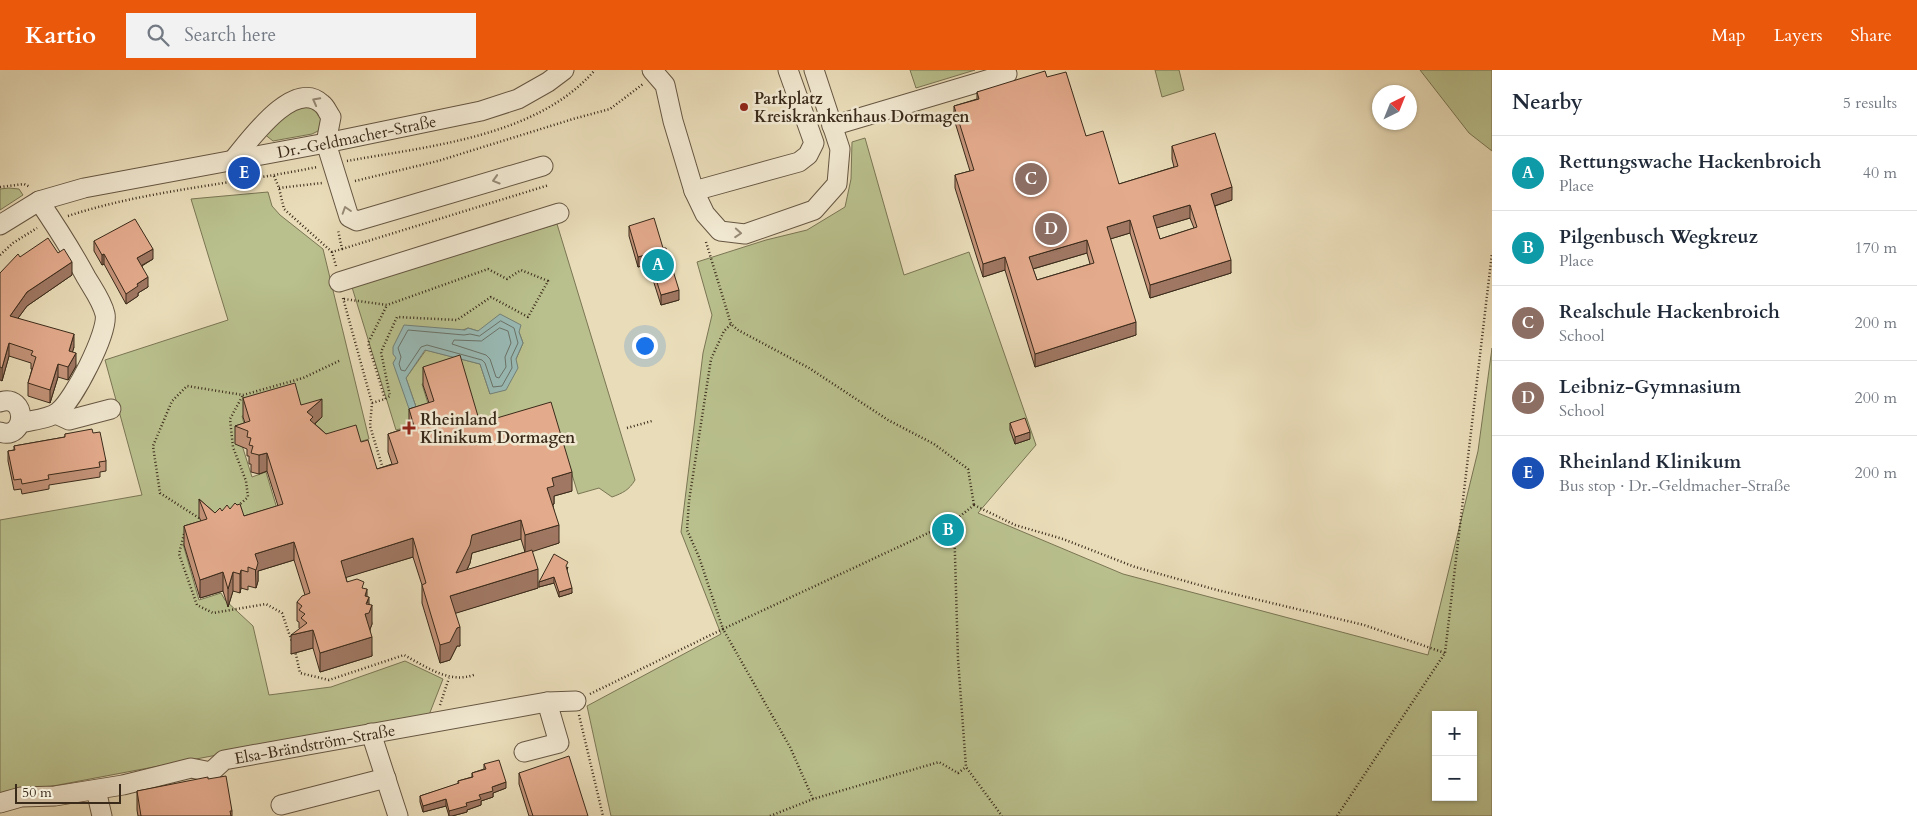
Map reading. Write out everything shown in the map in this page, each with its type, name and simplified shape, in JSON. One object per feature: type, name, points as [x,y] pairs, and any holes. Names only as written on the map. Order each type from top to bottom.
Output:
[{"type":"street","name":"Dr.-Geldmacher-Straße","points":[[0,225],[39,202],[84,188],[326,143],[481,111],[518,99],[548,82],[564,70]]},
{"type":"street","points":[[694,191],[799,162],[808,156],[814,143],[788,70]]},
{"type":"street","points":[[654,72],[665,85],[673,121],[694,191],[706,214],[720,231],[745,234],[814,210],[837,184],[840,149],[814,70]]},
{"type":"street","points":[[832,126],[1007,74]]},
{"type":"street","points":[[232,160],[263,125],[291,100],[307,97],[322,104],[331,117],[326,143],[349,218],[357,221],[542,166]]},
{"type":"street","points":[[21,423],[56,414],[68,404],[104,331],[106,317],[101,303],[53,221],[39,202]]},
{"type":"street","points":[[341,291],[559,213]]},
{"type":"street","points":[[0,402],[6,400],[15,404],[21,412],[21,423],[15,431],[5,434],[0,432]]},
{"type":"street","points":[[56,414],[69,420],[111,410]]},
{"type":"street","points":[[524,752],[559,742],[547,702]]},
{"type":"street","name":"Elsa-Brändström-Straße","points":[[0,803],[21,798],[55,796],[123,786],[191,768],[211,772],[224,760],[547,702],[576,702]]},
{"type":"street","points":[[371,734],[398,816]]},
{"type":"street","points":[[281,805],[386,778]]},
{"type":"street","points":[[96,790],[102,816]]},
{"type":"path","points":[[0,255],[13,243],[53,221],[87,210],[185,190],[274,176],[435,145],[497,130],[528,119],[564,98],[594,70]]},
{"type":"path","points":[[280,188],[366,179],[438,161],[610,109],[654,72]]},
{"type":"path","points":[[274,176],[280,188],[284,209],[332,252],[372,403],[370,426],[385,475]]},
{"type":"path","points":[[0,187],[24,184],[30,186],[39,202]]},
{"type":"path","points":[[332,252],[549,184]]},
{"type":"path","points":[[336,222],[342,249]]},
{"type":"path","points":[[706,240],[731,324],[738,330],[809,368],[888,420],[934,444],[968,468],[974,504]]},
{"type":"path","points":[[1338,816],[1444,653],[1492,253]]},
{"type":"path","points":[[341,291],[387,305],[488,269],[507,279],[521,270],[548,281],[528,317],[490,297],[457,320],[397,317],[381,352],[390,396],[385,400],[372,403]]},
{"type":"path","points":[[385,400],[368,343],[387,305]]},
{"type":"path","points":[[731,324],[724,331],[711,359],[690,492],[687,530],[699,556],[723,629],[790,747],[813,798]]},
{"type":"path","points":[[198,522],[203,520],[160,493],[153,446],[172,401],[187,386],[243,395],[303,378],[341,360]]},
{"type":"path","points":[[237,508],[248,498],[246,481],[233,447],[230,419],[243,395]]},
{"type":"path","points":[[627,428],[652,421]]},
{"type":"path","points":[[368,450],[376,447]]},
{"type":"path","points":[[974,504],[1015,525],[1063,539],[1135,567],[1217,590],[1364,625],[1444,653]]},
{"type":"path","points":[[603,816],[576,702],[723,629],[954,521],[974,504]]},
{"type":"path","points":[[954,521],[958,659],[966,767],[1002,816]]},
{"type":"path","points":[[188,530],[184,535],[178,554],[197,605],[213,613],[266,604],[282,613],[296,652],[300,673],[329,680],[404,655],[449,678],[469,677],[476,674]]},
{"type":"path","points":[[434,722],[449,678]]},
{"type":"path","points":[[770,816],[813,798],[939,762],[958,772],[966,767]]},
{"type":"green space","points":[[910,70],[975,70],[916,88]]},
{"type":"green space","points":[[1155,70],[1179,70],[1184,90],[1162,97]]},
{"type":"green space","points":[[1420,70],[1492,70],[1492,151],[1469,133]]},
{"type":"green space","points":[[298,105],[316,109],[323,120],[320,130],[312,134],[273,141],[263,133]]},
{"type":"green space","points":[[865,138],[904,275],[969,252],[1036,445],[978,513],[1123,574],[1428,655],[1478,451],[1492,348],[1492,816],[611,816],[587,706],[721,634],[681,532],[703,353],[712,315],[697,262],[766,240],[807,230],[845,207],[851,179],[852,142]]},
{"type":"green space","points":[[0,189],[19,189],[23,195],[0,210]]},
{"type":"green space","points":[[268,192],[272,206],[280,215],[323,249],[369,439],[318,454],[296,400],[242,416],[248,439],[241,442],[252,477],[266,472],[281,522],[206,537],[183,544],[199,600],[221,593],[225,600],[253,626],[269,695],[331,687],[405,661],[443,679],[429,715],[0,796],[0,520],[142,495],[105,360],[228,320],[191,199]]},
{"type":"green space","points":[[557,224],[635,480],[633,483],[625,491],[612,497],[599,488],[578,494],[554,416],[484,439],[460,372],[422,384],[433,420],[396,430],[351,284]],"holes":[[[468,328],[478,331],[519,332],[523,343],[516,359],[490,394],[480,364],[426,350],[406,378],[416,407],[396,356]]]},
{"type":"water","points":[[500,314],[521,325],[519,332],[523,343],[516,359],[518,368],[506,390],[490,394],[480,364],[425,350],[406,378],[416,407],[414,423],[393,363],[396,358],[393,354],[393,347],[404,325],[465,330],[468,328],[478,331]]},
{"type":"building","points":[[1045,71],[1047,77],[1066,72],[1086,136],[1103,131],[1119,184],[1178,166],[1172,146],[1215,133],[1232,187],[1211,194],[1231,260],[1150,285],[1130,220],[1107,227],[1136,322],[1035,354],[1005,257],[983,264],[955,175],[974,170],[954,106],[979,99],[977,92]],"holes":[[[1190,205],[1197,227],[1160,239],[1153,216]],[[1087,240],[1094,263],[1037,280],[1029,257]]]},
{"type":"building","points":[[654,218],[679,290],[661,295],[648,254],[638,257],[629,226]]},
{"type":"building","points":[[135,219],[153,249],[137,258],[148,277],[126,294],[104,254],[102,255],[94,241]]},
{"type":"building","points":[[48,238],[58,253],[64,249],[72,262],[27,292],[10,316],[74,334],[69,351],[76,353],[68,367],[58,364],[50,390],[28,383],[36,357],[31,355],[33,351],[9,343],[2,368],[0,367],[0,273],[18,254],[20,257]]},
{"type":"building","points":[[460,355],[480,423],[551,402],[572,472],[552,478],[554,486],[547,488],[559,525],[525,535],[521,520],[472,535],[470,545],[456,573],[532,550],[538,569],[450,596],[460,627],[457,628],[450,642],[440,645],[422,585],[426,583],[413,538],[341,561],[347,582],[357,579],[364,582],[362,588],[367,589],[365,596],[369,597],[366,604],[372,605],[369,613],[365,614],[372,637],[320,653],[313,630],[291,635],[307,623],[301,618],[305,614],[299,610],[302,606],[297,602],[302,596],[310,593],[294,542],[255,554],[258,563],[256,570],[248,567],[248,572],[241,570],[240,574],[233,572],[228,589],[223,572],[200,580],[184,526],[207,519],[199,499],[215,513],[220,508],[222,511],[227,505],[230,509],[235,503],[237,505],[240,504],[244,516],[283,504],[267,453],[259,455],[251,453],[253,446],[249,445],[251,438],[247,437],[248,431],[235,426],[250,421],[243,398],[295,383],[301,405],[322,399],[307,412],[313,417],[310,420],[326,434],[356,425],[361,442],[368,440],[377,469],[398,463],[388,434],[414,426],[409,409],[434,401],[423,367]]},
{"type":"building","points":[[1025,418],[1030,432],[1015,437],[1010,423]]},
{"type":"building","points":[[92,429],[93,433],[100,432],[106,461],[99,462],[100,467],[48,475],[49,479],[22,484],[21,479],[14,480],[8,451],[15,450],[14,446],[65,437],[65,434]]},
{"type":"building","points":[[554,554],[568,562],[566,566],[572,588],[559,592],[554,577],[539,582]]},
{"type":"building","points":[[569,756],[588,816],[533,816],[519,773]]},
{"type":"building","points":[[499,760],[506,782],[492,787],[493,791],[479,795],[481,799],[466,803],[467,806],[449,811],[446,799],[423,806],[420,796],[473,777],[472,773],[486,769],[484,764]]},
{"type":"building","points":[[226,776],[232,811],[230,811],[231,816],[141,816],[137,791],[208,777],[208,779]]},
{"type":"place","name":"Parkplatz Kreiskrankenhaus Dormagen","points":[[744,107]]},
{"type":"place","name":"Rheinland Klinikum","points":[[244,173]]},
{"type":"place","name":"Realschule Hackenbroich","points":[[1031,179]]},
{"type":"place","name":"Leibniz-Gymnasium","points":[[1051,229]]},
{"type":"place","name":"Rettungswache Hackenbroich","points":[[658,265]]},
{"type":"place","name":"Rheinland Klinikum Dormagen","points":[[409,428]]},
{"type":"place","name":"Pilgenbusch Wegkreuz","points":[[948,530]]}]
